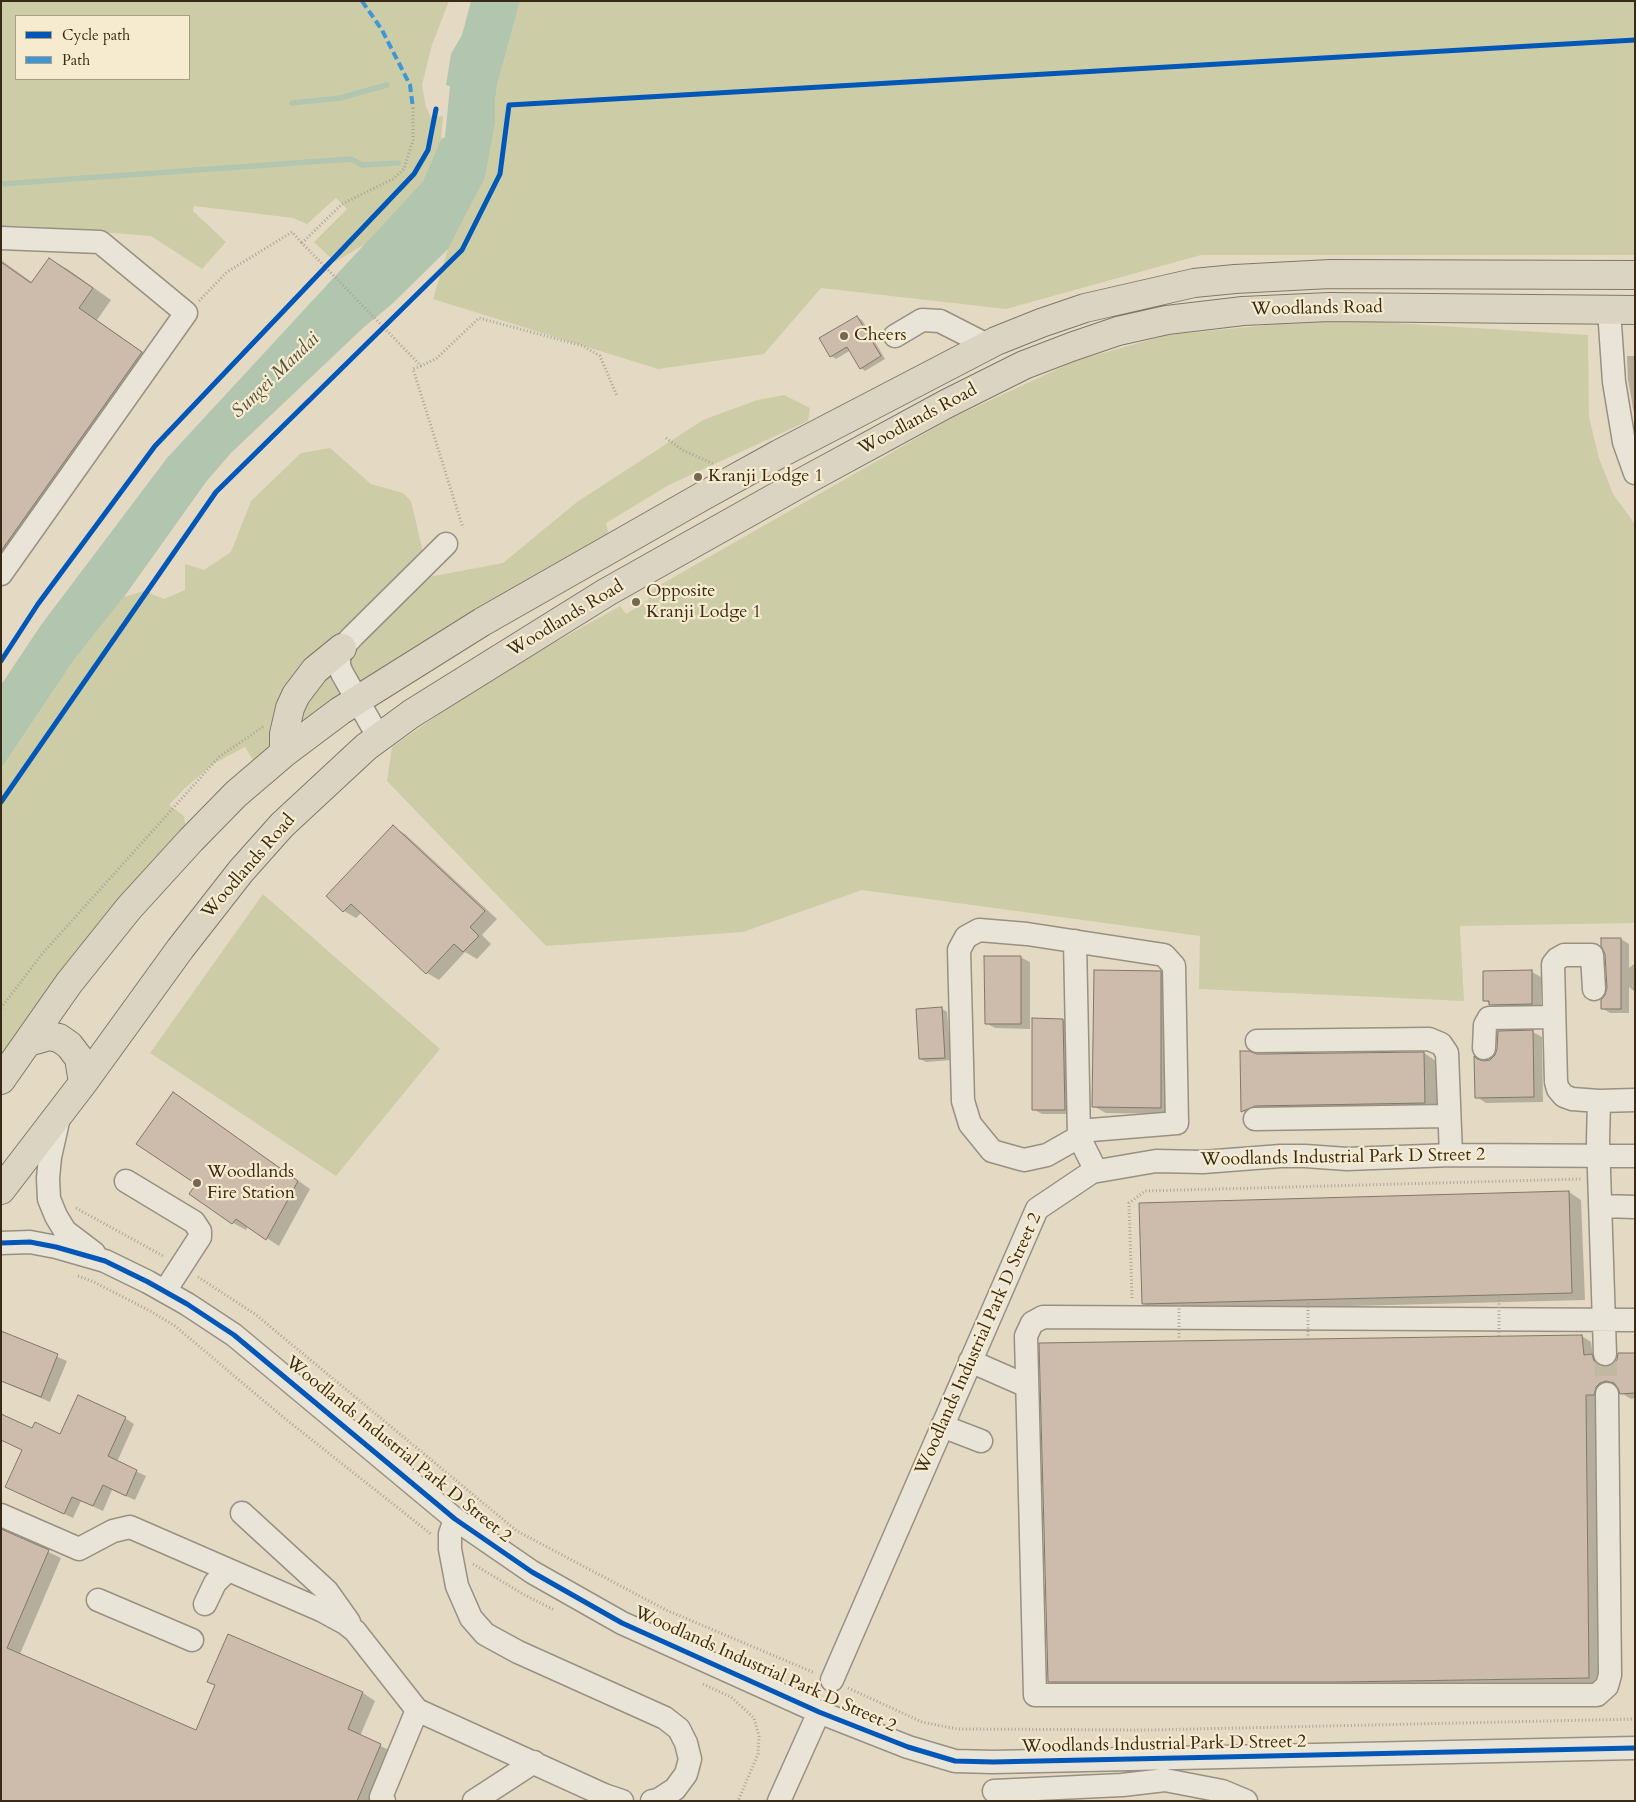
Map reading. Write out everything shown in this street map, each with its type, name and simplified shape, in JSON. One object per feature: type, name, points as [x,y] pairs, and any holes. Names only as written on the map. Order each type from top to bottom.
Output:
[{"type":"main road","name":"Woodlands Road","points":[[1,1080],[69,983],[129,908],[191,840],[236,794],[284,753],[340,711],[482,622],[703,496],[779,454],[988,345],[1041,323],[1085,308],[1194,283],[1235,278],[1330,274],[1635,275]]},
{"type":"main road","name":"Woodlands Road","points":[[1,1190],[180,949],[241,871],[282,825],[323,786],[379,738],[411,714],[607,592],[946,404],[1024,365],[1071,347],[1118,331],[1167,320],[1243,311],[1329,307],[1622,310]]},
{"type":"main road","points":[[284,753],[284,734],[290,708],[296,695],[316,670],[342,648]]},
{"type":"main road","points":[[28,1042],[50,1036],[59,1038],[69,1045],[79,1058],[83,1082]]},
{"type":"street","points":[[1,238],[100,242],[186,313],[1,574]]},
{"type":"street","points":[[1622,310],[1614,382],[1624,442],[1635,473]]},
{"type":"street","points":[[895,336],[922,320],[940,321],[988,345]]},
{"type":"street","points":[[379,738],[339,666],[339,656],[342,648],[446,544]]},
{"type":"street","points":[[979,930],[1027,934],[1164,955],[1174,966],[1177,1123],[1090,1130],[1080,1137],[1047,1155],[1024,1160],[992,1151],[970,1124],[964,1101],[959,950],[966,937],[979,930]]},
{"type":"street","points":[[1075,941],[1080,1137],[1096,1171]]},
{"type":"street","points":[[1594,988],[1592,955],[1564,955],[1553,964],[1556,1082],[1558,1089],[1564,1096],[1572,1099],[1599,1101],[1635,1100]]},
{"type":"street","points":[[1484,1048],[1485,1025],[1489,1018],[1554,1017]]},
{"type":"street","points":[[1257,1041],[1428,1039],[1442,1044],[1447,1053],[1451,1155]]},
{"type":"street","points":[[1599,1101],[1605,1354]]},
{"type":"street","name":"Woodlands Industrial Park D Street 2","points":[[60,1113],[50,1157],[48,1178],[50,1198],[56,1216],[65,1231],[105,1261],[164,1291],[234,1334],[455,1519],[532,1572],[622,1623],[819,1712],[908,1747],[955,1761],[993,1762],[1635,1748]]},
{"type":"street","points":[[1255,1119],[1449,1116]]},
{"type":"street","name":"Woodlands Industrial Park D Street 2","points":[[832,1680],[1036,1209],[1092,1172],[1156,1161],[1203,1162],[1281,1156],[1347,1159],[1451,1155],[1635,1156]]},
{"type":"street","points":[[126,1181],[194,1222],[200,1231],[200,1238],[164,1291]]},
{"type":"street","points":[[1601,1206],[1635,1207]]},
{"type":"street","name":"Woodlands Industrial Park D Street 2","points":[[1,1243],[30,1242],[56,1247],[105,1261]]},
{"type":"street","points":[[1607,1394],[1610,1675],[1607,1686],[1596,1695],[1035,1695],[1026,1336],[1032,1322],[1043,1317],[1635,1320]]},
{"type":"street","points":[[970,1361],[1027,1386]]},
{"type":"street","points":[[942,1426],[981,1441]]},
{"type":"street","points":[[242,1513],[327,1591],[355,1631],[417,1710],[534,1762],[609,1799]]},
{"type":"street","points":[[1,1515],[79,1549],[114,1531],[130,1527],[323,1611],[346,1623],[355,1631]]},
{"type":"street","points":[[455,1519],[450,1534],[450,1549],[457,1586],[471,1618],[485,1634],[518,1652],[665,1718],[679,1729],[686,1742],[690,1759],[686,1774],[675,1789],[658,1800],[652,1801]]},
{"type":"street","points":[[205,1604],[210,1591],[228,1570]]},
{"type":"street","points":[[98,1600],[192,1640]]},
{"type":"street","points":[[384,1801],[381,1798],[417,1710]]},
{"type":"street","points":[[779,1801],[819,1712]]},
{"type":"street","points":[[474,1801],[534,1762]]},
{"type":"street","points":[[993,1762],[994,1796],[1166,1780],[1222,1791],[1246,1801]]},
{"type":"path","points":[[302,242],[342,204],[392,179],[404,169],[413,140],[413,108]]},
{"type":"path","points":[[186,313],[227,272],[292,232],[422,366]]},
{"type":"path","points":[[463,528],[413,369],[437,358],[479,318],[583,346],[600,356],[617,396]]},
{"type":"path","points":[[666,438],[682,450],[711,463]]},
{"type":"path","points":[[1,1008],[48,947],[220,757],[271,721]]},
{"type":"path","points":[[1132,1318],[1129,1203],[1145,1191],[1600,1179]]},
{"type":"path","points":[[73,1204],[78,1210],[181,1266],[255,1314],[517,1531],[666,1610],[832,1680],[922,1722],[957,1729],[1150,1730],[1635,1719]]},
{"type":"path","points":[[76,1276],[94,1282],[175,1326],[284,1418],[450,1549],[523,1594],[557,1611]]},
{"type":"path","points":[[1498,1336],[1499,1295]]},
{"type":"path","points":[[1308,1300],[1308,1339]]},
{"type":"path","points":[[1179,1304],[1179,1341]]},
{"type":"path","points":[[696,1680],[731,1697],[754,1718],[759,1736],[758,1754],[738,1801]]},
{"type":"shaded area","points":[[1,1],[449,1],[432,45],[422,85],[426,107],[431,117],[443,116],[441,139],[423,181],[365,244],[335,262],[314,242],[347,209],[336,198],[307,224],[293,218],[194,206],[193,211],[226,242],[202,269],[151,236],[26,226],[1,226]]},
{"type":"shaded area","points":[[520,1],[1635,1],[1635,255],[1201,255],[1006,309],[821,288],[764,354],[658,369],[433,299],[448,249],[485,178],[495,125],[497,86]]},
{"type":"shaded area","points":[[1329,319],[1588,335],[1589,417],[1599,458],[1613,494],[1635,524],[1635,923],[1460,926],[1464,1001],[1199,989],[1200,936],[862,890],[743,932],[546,946],[387,781],[392,747],[474,690],[620,606],[626,614],[649,600],[646,593],[952,418],[1075,361],[1167,335]]},
{"type":"shaded area","points":[[784,395],[810,408],[808,421],[669,485],[606,523],[609,537],[258,768],[245,747],[213,764],[185,788],[169,805],[184,816],[186,831],[1,1065],[1,769],[74,660],[124,597],[144,591],[164,599],[185,590],[185,564],[204,570],[231,552],[251,501],[301,453],[330,448],[371,484],[403,493],[411,501],[429,577],[503,563],[577,502],[703,420],[757,400]]},
{"type":"shaded area","points":[[263,894],[440,1049],[336,1176],[150,1053]]},
{"type":"water","name":"Sungei Mandai","points":[[471,1],[520,1],[497,86],[495,125],[485,178],[448,249],[392,304],[363,328],[231,453],[206,482],[124,597],[74,660],[1,769],[1,685],[41,625],[167,458],[423,181],[441,139],[445,137],[450,86],[446,85],[451,54],[462,35]]},
{"type":"building","points":[[49,258],[93,288],[79,308],[142,352],[1,551],[1,262],[31,283]]},
{"type":"building","name":"Cheers","points":[[857,316],[881,356],[860,369],[847,347],[830,357],[819,338]]},
{"type":"building","points":[[393,825],[485,911],[470,927],[479,936],[463,952],[454,944],[426,974],[351,904],[343,912],[326,896]]},
{"type":"building","points":[[1601,938],[1621,938],[1621,1009],[1601,1009],[1601,1000],[1607,988],[1605,954],[1601,946]]},
{"type":"building","points":[[984,956],[1021,956],[1021,1024],[985,1024]]},
{"type":"building","points":[[1094,970],[1161,971],[1161,1108],[1092,1107]]},
{"type":"building","points":[[1532,970],[1532,1004],[1489,1005],[1489,1001],[1483,1001],[1483,971]]},
{"type":"building","points":[[942,1007],[945,1058],[919,1059],[916,1009]]},
{"type":"building","points":[[1032,1018],[1063,1019],[1065,1110],[1032,1110]]},
{"type":"building","points":[[1533,1030],[1534,1097],[1475,1098],[1474,1056],[1484,1061],[1490,1060],[1495,1055],[1498,1031]]},
{"type":"building","points":[[1240,1051],[1249,1051],[1257,1054],[1424,1052],[1425,1103],[1255,1106],[1241,1112]]},
{"type":"building","points":[[173,1092],[298,1181],[266,1240],[236,1219],[232,1224],[189,1194],[196,1184],[136,1144]]},
{"type":"building","points":[[1569,1191],[1572,1293],[1142,1304],[1139,1203]]},
{"type":"building","points":[[1,1331],[58,1354],[41,1397],[1,1381]]},
{"type":"building","points":[[1582,1335],[1584,1355],[1592,1354],[1594,1361],[1599,1366],[1606,1367],[1612,1365],[1617,1360],[1618,1353],[1635,1353],[1635,1393],[1620,1394],[1614,1383],[1606,1381],[1596,1387],[1594,1395],[1586,1395],[1589,1678],[1341,1682],[1048,1682],[1039,1343]]},
{"type":"building","points":[[78,1395],[126,1417],[108,1456],[137,1470],[126,1496],[103,1485],[93,1506],[72,1497],[64,1514],[5,1487],[22,1450],[1,1440],[1,1414],[32,1428],[35,1422],[60,1434]]},
{"type":"building","points":[[1,1529],[49,1550],[7,1648],[196,1730],[215,1685],[207,1682],[228,1634],[363,1692],[348,1729],[381,1744],[357,1801],[1,1801]]},
{"type":"waterway","points":[[292,103],[340,98],[387,85]]},
{"type":"waterway","points":[[1,184],[351,159],[362,165],[398,163]]},
{"type":"tunnel","points":[[1605,1354],[1607,1394]]},
{"type":"marked path","points":[[362,1],[382,30],[410,85],[413,108]]},
{"type":"cycle path","points":[[1,802],[216,492],[462,250],[500,174],[509,105],[1635,40]]},
{"type":"cycle path","points":[[1,661],[38,604],[155,446],[414,174],[428,150],[436,109]]},
{"type":"cycle path","points":[[1,1243],[30,1242],[56,1247],[105,1261],[148,1282],[187,1304],[234,1335],[455,1519],[532,1572],[622,1623],[819,1712],[908,1747],[955,1761],[993,1762],[1635,1748]]},
{"type":"place","name":"Cheers","points":[[844,336]]},
{"type":"place","name":"Kranji Lodge 1","points":[[698,477]]},
{"type":"place","name":"Opposite Kranji Lodge 1","points":[[636,602]]},
{"type":"place","name":"Woodlands Fire Station","points":[[197,1183]]}]
